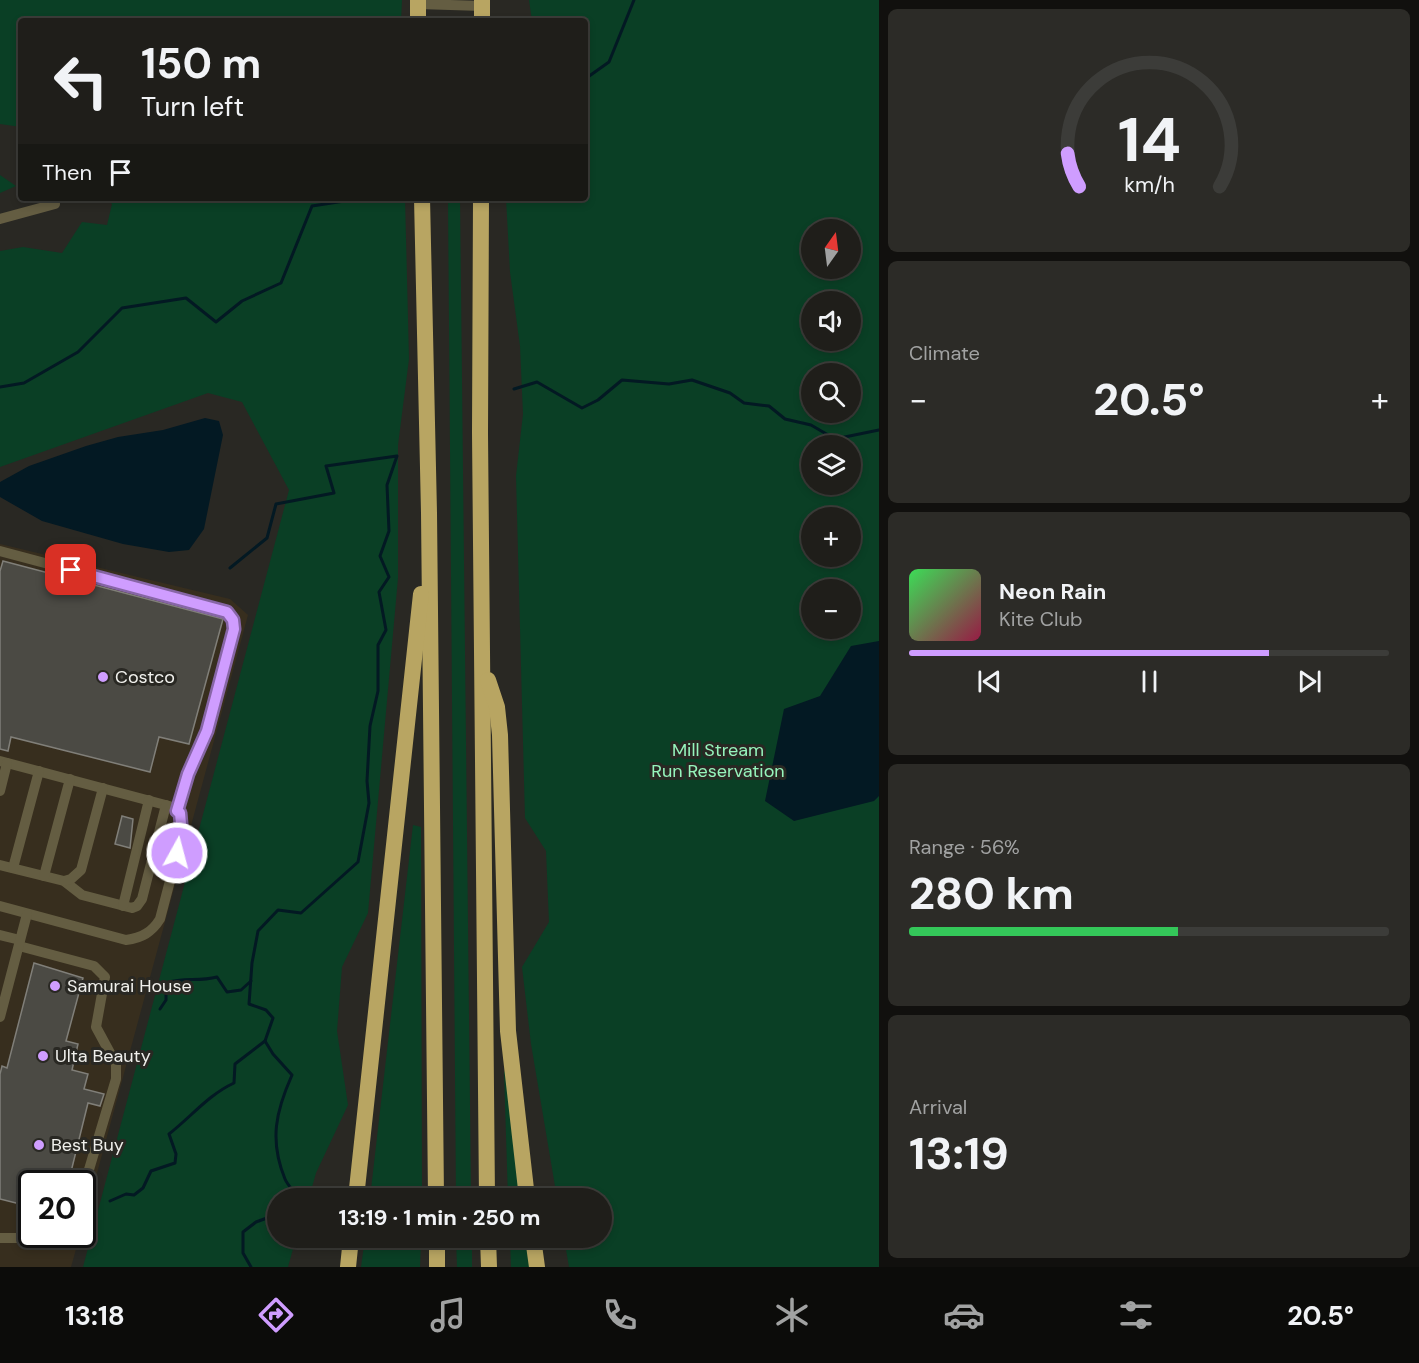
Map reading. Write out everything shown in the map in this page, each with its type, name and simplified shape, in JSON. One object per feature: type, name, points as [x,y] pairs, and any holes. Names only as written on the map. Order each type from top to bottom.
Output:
[{"type":"highway","points":[[422,201],[429,513],[436,1188]]},
{"type":"highway","points":[[481,201],[487,1188]]},
{"type":"highway","points":[[357,1188],[429,513]]},
{"type":"highway","points":[[483,662],[497,707],[500,735],[508,1031],[526,1188]]},
{"type":"highway","points":[[348,1267],[350,1248]]},
{"type":"highway","points":[[436,1248],[437,1267]]},
{"type":"highway","points":[[488,1248],[489,1267]]},
{"type":"highway","points":[[534,1248],[537,1267]]},
{"type":"street","points":[[418,8],[482,9]]},
{"type":"street","points":[[0,219],[55,204]]},
{"type":"street","points":[[0,551],[225,611],[231,616],[234,629],[207,731],[188,774],[177,811]]},
{"type":"street","points":[[0,791],[4,762],[166,805],[180,813],[182,835],[164,907],[155,927],[138,939],[126,940],[0,906]]},
{"type":"street","points":[[13,868],[39,771]]},
{"type":"street","points":[[44,876],[70,779]]},
{"type":"street","points":[[64,881],[71,879],[81,870],[103,788]]},
{"type":"street","points":[[123,906],[149,800]]},
{"type":"street","points":[[0,865],[64,881],[82,895],[123,906],[137,906],[142,899],[166,805]]},
{"type":"street","points":[[0,1017],[2,1002],[27,914]]},
{"type":"street","points":[[0,935],[94,966],[105,977],[96,1027],[116,1064],[116,1078],[89,1170]]},
{"type":"street","points":[[0,967],[12,970]]},
{"type":"street","points":[[0,1238],[18,1238]]},
{"type":"shaded area","points":[[0,544],[230,599],[248,615],[96,1177],[96,1170],[18,1170],[18,1248],[76,1248],[71,1267],[0,1267]]},
{"type":"green space","points":[[0,0],[402,0],[401,18],[18,18],[18,127],[0,124]]},
{"type":"green space","name":"Mill Stream Run Reservation","points":[[529,0],[879,0],[879,1267],[569,1267],[566,1248],[612,1248],[612,1188],[555,1188],[531,1044],[522,967],[549,922],[546,851],[525,818],[516,476],[523,414],[520,346],[510,272],[506,201],[588,201],[588,18],[532,18]]},
{"type":"green space","points":[[0,175],[16,186],[0,193]]},
{"type":"green space","points":[[109,201],[405,201],[409,359],[398,445],[398,578],[368,913],[342,967],[337,1031],[348,1105],[316,1173],[312,1188],[267,1188],[267,1248],[293,1248],[288,1267],[83,1267],[88,1248],[96,1248],[96,1218],[289,490],[242,402],[208,393],[0,467],[0,251],[23,247],[62,253],[82,222],[107,225],[112,204]]},
{"type":"green space","points":[[448,201],[460,201],[471,1188],[456,1188]]},
{"type":"green space","points":[[413,825],[421,827],[422,1188],[371,1188]]},
{"type":"green space","points":[[508,1070],[523,1188],[508,1188],[504,1072]]},
{"type":"green space","points":[[364,1248],[421,1248],[420,1267],[361,1267]]},
{"type":"green space","points":[[456,1248],[472,1248],[472,1267],[457,1267]]},
{"type":"green space","points":[[510,1248],[529,1248],[532,1267],[511,1267]]},
{"type":"water","points":[[205,418],[219,421],[223,435],[204,529],[189,550],[169,552],[123,544],[42,521],[0,497],[0,482],[29,466],[118,437],[163,430]]},
{"type":"water","points":[[879,641],[879,796],[874,801],[794,821],[765,801],[784,709],[820,696],[851,646]]},
{"type":"building","name":"Costco","points":[[3,561],[223,619],[189,744],[159,737],[150,772],[11,737],[8,751],[0,749],[0,571]]},
{"type":"building","points":[[122,816],[133,819],[130,848],[115,844]]},
{"type":"building","points":[[34,963],[83,978],[66,1041],[78,1044],[72,1070],[88,1074],[84,1089],[104,1094],[100,1106],[88,1103],[71,1170],[18,1170],[18,1204],[0,1199],[0,1074],[2,1066],[7,1068]]},
{"type":"waterway","points":[[588,77],[609,62],[634,0]]},
{"type":"waterway","points":[[0,387],[24,383],[78,352],[122,308],[186,298],[216,322],[242,301],[281,283],[312,206],[344,201]]},
{"type":"waterway","points":[[514,389],[537,382],[582,408],[598,400],[622,380],[669,384],[692,380],[730,393],[744,403],[769,406],[785,419],[811,425],[835,439],[879,430]]},
{"type":"waterway","points":[[230,568],[267,538],[276,504],[334,493],[326,466],[397,456],[387,485],[389,531],[380,556],[389,577],[379,592],[386,630],[378,645],[378,691],[370,726],[367,781],[369,803],[358,862],[301,913],[278,910],[258,931],[252,963],[249,1004],[266,1010],[273,1018],[265,1041],[273,1054],[292,1075],[276,1126],[280,1165],[291,1188]]},
{"type":"waterway","points":[[160,1009],[166,1000],[166,983],[217,977],[227,992],[241,990],[251,981]]},
{"type":"waterway","points":[[110,1201],[126,1194],[134,1195],[143,1188],[151,1171],[175,1163],[176,1154],[169,1134],[208,1100],[234,1083],[235,1064],[265,1041]]},
{"type":"waterway","points":[[251,1267],[243,1253],[243,1232],[256,1222],[267,1218]]},
{"type":"place","name":"Costco","points":[[103,677]]},
{"type":"place","name":"Samurai House","points":[[55,986]]},
{"type":"place","name":"Ulta Beauty","points":[[43,1056]]},
{"type":"place","name":"Best Buy","points":[[39,1145]]},
{"type":"route","points":[[71,570],[227,612],[233,620],[234,629],[207,731],[188,774],[181,804],[177,811],[180,813],[182,835],[177,853]]}]
